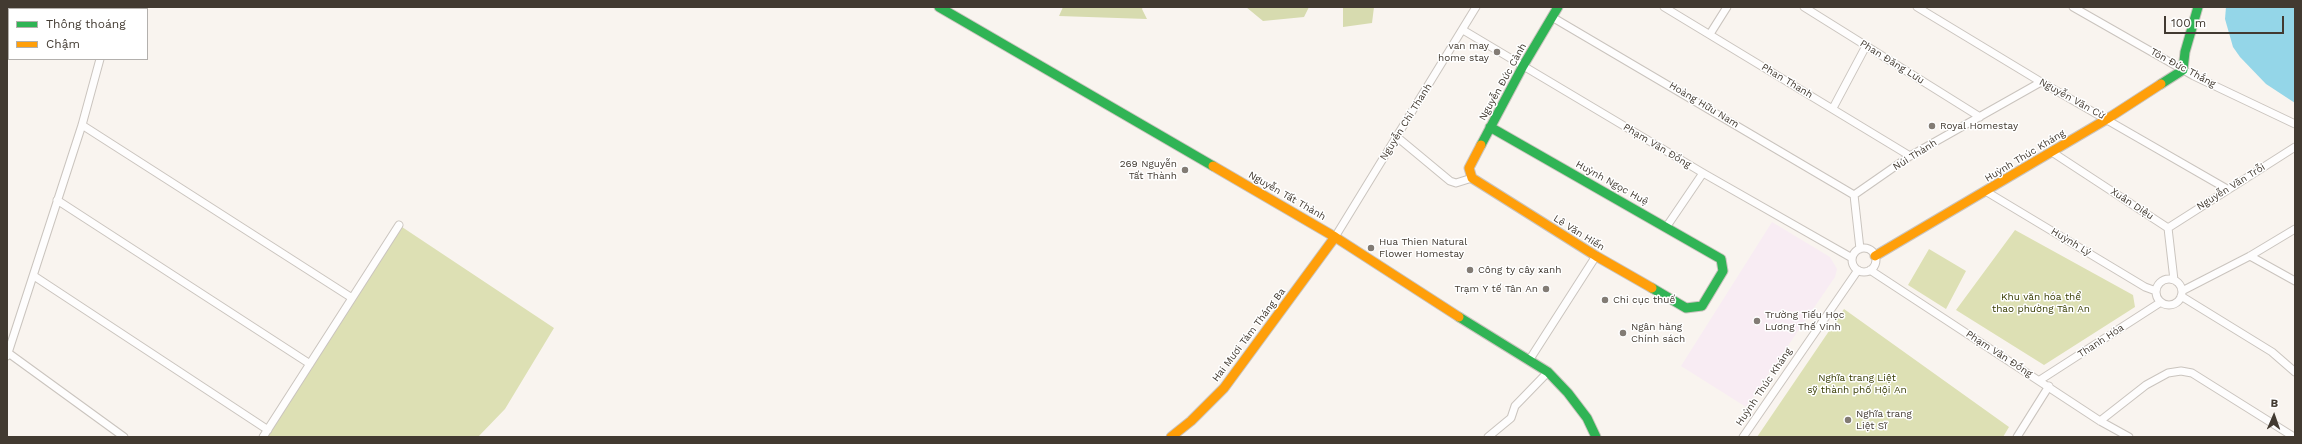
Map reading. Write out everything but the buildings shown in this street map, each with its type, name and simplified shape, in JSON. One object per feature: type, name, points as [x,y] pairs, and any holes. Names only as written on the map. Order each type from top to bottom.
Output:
[{"type":"street","name":"Nguyễn Tất Thành","points":[[939,7],[1335,237],[1456,315],[1530,359],[1548,372],[1576,403],[1596,437]]},
{"type":"street","name":"Nguyễn Chí Thanh","points":[[1335,237],[1476,7]]},
{"type":"street","name":"Nguyễn Đức Cảnh","points":[[1472,178],[1469,168],[1523,66],[1558,7]]},
{"type":"street","name":"Phan Thanh","points":[[1664,7],[1910,156]]},
{"type":"street","points":[[1710,34],[1727,7]]},
{"type":"street","name":"Phan Đăng Lưu","points":[[1804,7],[1980,117]]},
{"type":"street","name":"Nguyễn Văn Cừ","points":[[1918,7],[2041,82],[2227,189]]},
{"type":"street","name":"Tôn Đức Thắng","points":[[2073,7],[2183,70],[2295,124]]},
{"type":"street","points":[[2183,70],[2185,52],[2198,7]]},
{"type":"street","name":"Hoàng Hữu Nam","points":[[1552,17],[1854,195]]},
{"type":"street","name":"Phạm Văn Đồng","points":[[1463,30],[1703,173],[1852,258]]},
{"type":"street","points":[[1833,108],[1866,46]]},
{"type":"street","points":[[100,60],[82,125],[34,276],[7,354],[124,437]]},
{"type":"street","name":"Huỳnh Thúc Kháng","points":[[1875,256],[1987,192],[2107,119],[2183,70]]},
{"type":"street","name":"Núi Thành","points":[[1854,195],[1910,156],[2041,82]]},
{"type":"street","points":[[82,125],[352,298]]},
{"type":"street","name":"Huỳnh Ngọc Huệ","points":[[1490,128],[1667,226],[1721,259],[1723,271],[1702,306],[1686,308]]},
{"type":"street","points":[[1397,137],[1450,181],[1456,183],[1472,178]]},
{"type":"street","name":"Nguyễn Văn Trỗi","points":[[2168,228],[2295,147]]},
{"type":"street","name":"Xuân Diệu","points":[[2052,152],[2168,228]]},
{"type":"street","points":[[1667,226],[1703,173]]},
{"type":"street","name":"Lê Văn Hiến","points":[[1472,178],[1596,256],[1686,308]]},
{"type":"street","name":"Huỳnh Lý","points":[[1987,192],[2145,287],[2156,291]]},
{"type":"street","points":[[1854,195],[1860,249]]},
{"type":"street","points":[[57,200],[310,364]]},
{"type":"street","points":[[263,437],[399,226]]},
{"type":"street","points":[[2168,228],[2174,280]]},
{"type":"street","points":[[2295,229],[2250,256],[2182,293],[2176,303],[2169,305],[2161,302],[2157,298],[2156,291],[2159,283],[2166,279],[2174,280],[2180,285],[2182,293],[2272,352],[2295,372]]},
{"type":"street","name":"Hai Mươi Tám Tháng Ba","points":[[1171,437],[1191,421],[1224,388],[1256,347],[1335,237]]},
{"type":"street","points":[[1860,249],[1870,250],[1875,256],[1876,262],[1870,270],[1858,270],[1854,266],[1852,258],[1860,249]]},
{"type":"street","points":[[1530,359],[1596,256]]},
{"type":"street","points":[[2250,256],[2295,281]]},
{"type":"street","name":"Huỳnh Thúc Kháng","points":[[1743,437],[1858,270]]},
{"type":"street","name":"Phạm Văn Đồng","points":[[1870,270],[2040,380],[2100,421],[2129,437]]},
{"type":"street","points":[[34,276],[268,430]]},
{"type":"street","name":"Thanh Hóa","points":[[2040,380],[2161,302]]},
{"type":"street","points":[[2100,421],[2146,385],[2168,374],[2181,371],[2192,373],[2294,437]]},
{"type":"street","points":[[1488,437],[1511,418],[1515,406],[1548,372]]},
{"type":"street","points":[[2017,437],[2049,386]]},
{"type":"shaded area","name":"Trường Tiếu Học Lương Thế Vinh","points":[[1772,222],[1830,257],[1837,269],[1835,277],[1746,407],[1681,366]]},
{"type":"green space","points":[[1063,7],[1143,7],[1142,9],[1147,19],[1059,16]]},
{"type":"green space","points":[[1246,7],[1309,7],[1304,17],[1263,21]]},
{"type":"green space","points":[[1343,7],[1374,7],[1372,23],[1343,27]]},
{"type":"green space","points":[[399,225],[554,328],[505,409],[478,437],[263,437]]},
{"type":"green space","name":"Khu văn hóa thể thao phường Tân An","points":[[2015,230],[2133,295],[2135,307],[2044,365],[1956,310]]},
{"type":"green space","points":[[1929,249],[1966,271],[1946,309],[1908,285]]},
{"type":"green space","name":"Nghĩa trang Liệt sỹ thành phố Hội An","points":[[1844,309],[2009,427],[2003,437],[1757,437]]},
{"type":"water","points":[[2226,7],[2295,7],[2295,103],[2266,84],[2240,57],[2233,47],[2225,19]]},
{"type":"traffic: fast","points":[[939,7],[1213,166]]},
{"type":"traffic: fast","points":[[1481,145],[1523,66],[1558,7]]},
{"type":"traffic: fast","points":[[2161,84],[2183,70],[2185,52],[2198,7]]},
{"type":"traffic: fast","points":[[1490,127],[1721,259],[1723,271],[1702,306],[1686,308],[1652,288]]},
{"type":"traffic: fast","points":[[1459,317],[1548,372],[1568,393],[1587,418],[1596,437]]},
{"type":"traffic: slow","points":[[1875,256],[2107,119],[2161,84]]},
{"type":"traffic: slow","points":[[1481,145],[1469,168],[1472,178],[1596,256],[1652,288]]},
{"type":"traffic: slow","points":[[1213,166],[1335,237],[1459,317]]},
{"type":"traffic: slow","points":[[1171,437],[1191,421],[1224,388],[1335,237]]},
{"type":"place","name":"van may home stay","points":[[1497,52]]},
{"type":"place","name":"Royal Homestay","points":[[1932,126]]},
{"type":"place","name":"269 Nguyễn Tất Thành","points":[[1185,170]]},
{"type":"place","name":"Hua Thien Natural Flower Homestay","points":[[1371,248]]},
{"type":"place","name":"Công ty cây xanh","points":[[1470,270]]},
{"type":"place","name":"Trạm Y tế Tân An","points":[[1546,289]]},
{"type":"place","name":"Chi cục thuế","points":[[1605,300]]},
{"type":"place","name":"Trường Tiếu Học Lương Thế Vinh","points":[[1757,321]]},
{"type":"place","name":"Ngân hàng Chính sách","points":[[1623,333]]},
{"type":"place","name":"Nghĩa trang Liệt Sĩ","points":[[1848,420]]}]
